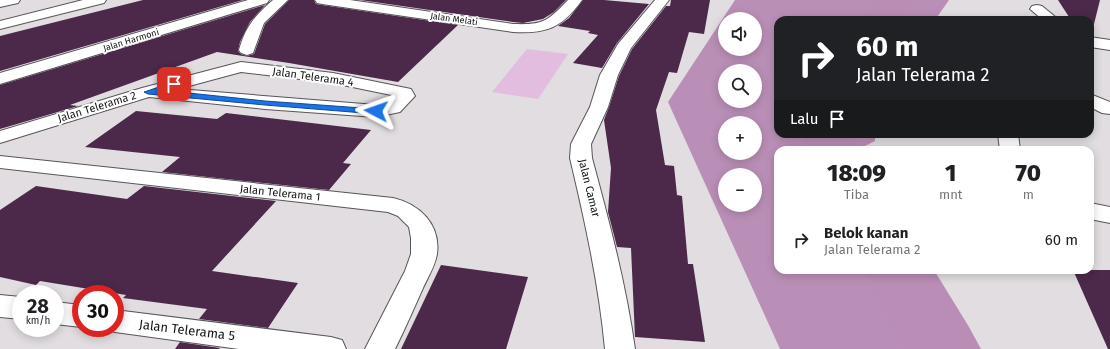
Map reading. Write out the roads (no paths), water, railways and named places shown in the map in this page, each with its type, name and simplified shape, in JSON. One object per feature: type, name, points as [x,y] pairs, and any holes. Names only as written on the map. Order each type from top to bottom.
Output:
[{"type":"street","points":[[0,4],[13,0]]},
{"type":"street","points":[[0,25],[99,0]]},
{"type":"street","name":"Jalan Harmoni","points":[[0,79],[262,0]]},
{"type":"street","points":[[244,58],[255,25],[281,0]]},
{"type":"street","name":"Jalan Melati","points":[[322,0],[513,28],[530,29],[551,25],[575,0]]},
{"type":"street","name":"Jalan Camar","points":[[620,349],[617,322],[606,263],[581,158],[581,144],[599,107],[609,75],[624,47],[662,0]]},
{"type":"street","points":[[1037,9],[1047,16]]},
{"type":"street","points":[[1094,43],[1110,45]]},
{"type":"street","name":"Jalan Telerama 4","points":[[148,92],[265,103],[376,111],[392,108],[406,96],[405,93],[399,91],[244,58]]},
{"type":"street","name":"Jalan Telerama 2","points":[[0,137],[148,92],[244,58]]},
{"type":"street","points":[[1094,102],[1110,110]]},
{"type":"street","points":[[1094,112],[1110,110]]},
{"type":"street","name":"Jalan Telerama 1","points":[[0,162],[393,205],[406,212],[420,224],[424,238],[424,254],[418,271],[380,349]]},
{"type":"street","points":[[1094,212],[1110,215]]},
{"type":"street","points":[[0,306],[12,307]]},
{"type":"street","name":"Jalan Telerama 5","points":[[124,322],[331,349]]},
{"type":"waterway","points":[[881,16],[894,0]]},
{"type":"waterway","points":[[826,138],[831,146]]},
{"type":"waterway","points":[[901,274],[942,349]]}]
